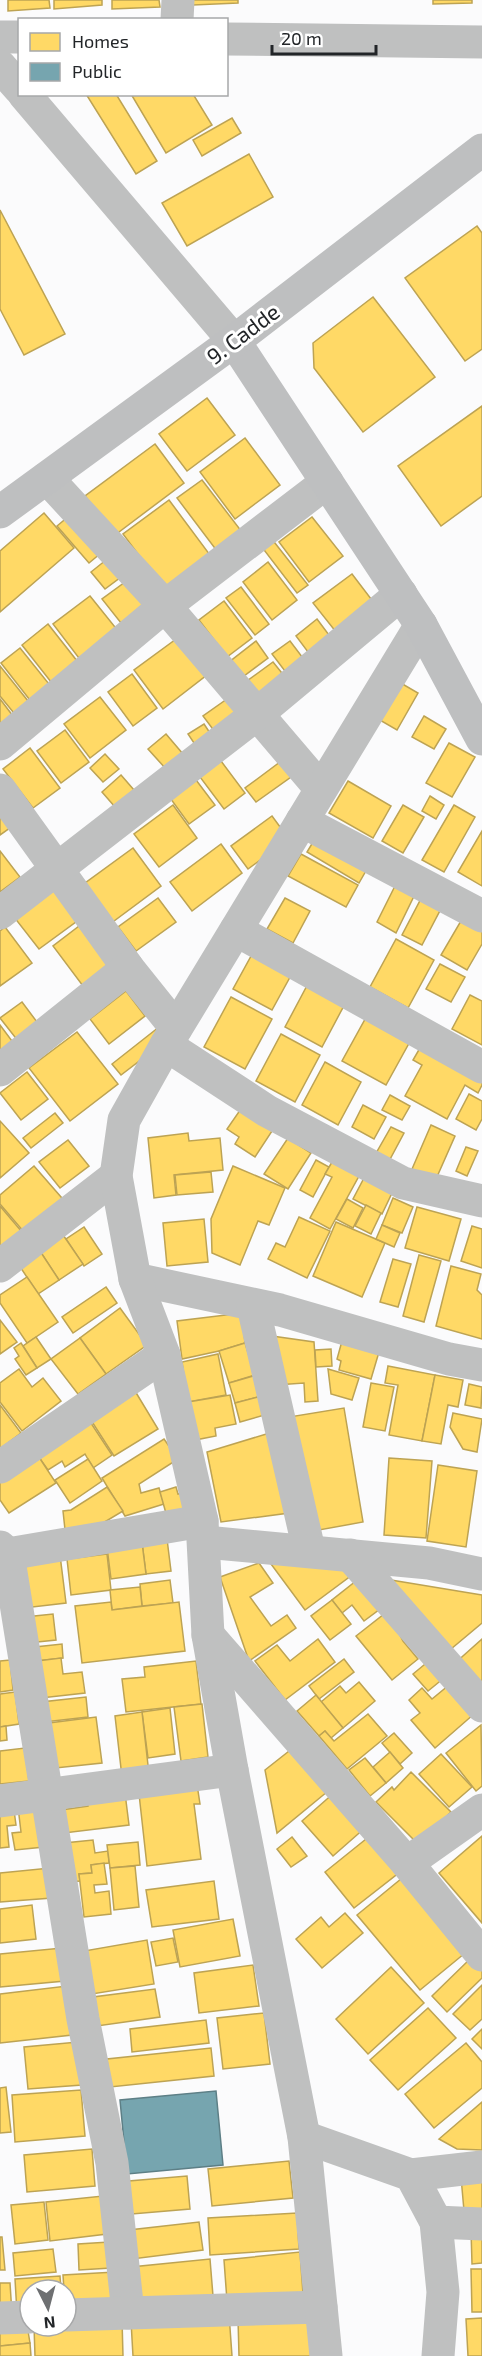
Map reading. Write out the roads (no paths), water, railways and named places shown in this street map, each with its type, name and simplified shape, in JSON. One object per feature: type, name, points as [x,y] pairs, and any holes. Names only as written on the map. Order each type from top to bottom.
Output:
[{"type":"street","points":[[177,18],[178,0]]},
{"type":"street","points":[[0,37],[18,37]]},
{"type":"street","points":[[228,39],[482,42]]},
{"type":"street","points":[[0,66],[18,87]]},
{"type":"street","points":[[26,96],[234,341],[421,625],[482,739]]},
{"type":"street","name":"9. Cadde","points":[[0,512],[478,160]]},
{"type":"street","points":[[47,478],[165,606],[321,789]]},
{"type":"street","points":[[0,744],[165,606],[327,482]]},
{"type":"street","points":[[0,913],[257,714],[401,594]]},
{"type":"street","points":[[326,2356],[304,2137],[208,1635],[204,1532],[164,1355],[135,1279],[116,1176],[123,1120],[171,1036],[421,625]]},
{"type":"street","points":[[0,790],[128,968],[171,1036],[267,1111],[403,1184],[478,1193]]},
{"type":"street","points":[[302,821],[482,916]]},
{"type":"street","points":[[236,930],[482,1067]]},
{"type":"street","points":[[0,1070],[128,968]]},
{"type":"street","points":[[0,1266],[116,1176]]},
{"type":"street","points":[[135,1279],[280,1310],[449,1359],[482,1365]]},
{"type":"street","points":[[253,1306],[309,1550]]},
{"type":"street","points":[[0,1467],[164,1355]]},
{"type":"street","points":[[128,2313],[112,2163],[83,2019],[47,1794],[4,1550],[204,1532],[309,1550],[429,1563],[482,1574]]},
{"type":"street","points":[[350,1555],[482,1706]]},
{"type":"street","points":[[208,1635],[407,1863],[482,1955]]},
{"type":"street","points":[[0,1801],[232,1770]]},
{"type":"street","points":[[407,1863],[482,1810]]},
{"type":"street","points":[[304,2137],[411,2175],[482,2167]]},
{"type":"street","points":[[411,2175],[436,2222],[443,2292],[438,2356]]},
{"type":"street","points":[[436,2222],[482,2224]]},
{"type":"street","points":[[78,2315],[321,2307]]},
{"type":"street","points":[[0,2318],[18,2317]]}]
